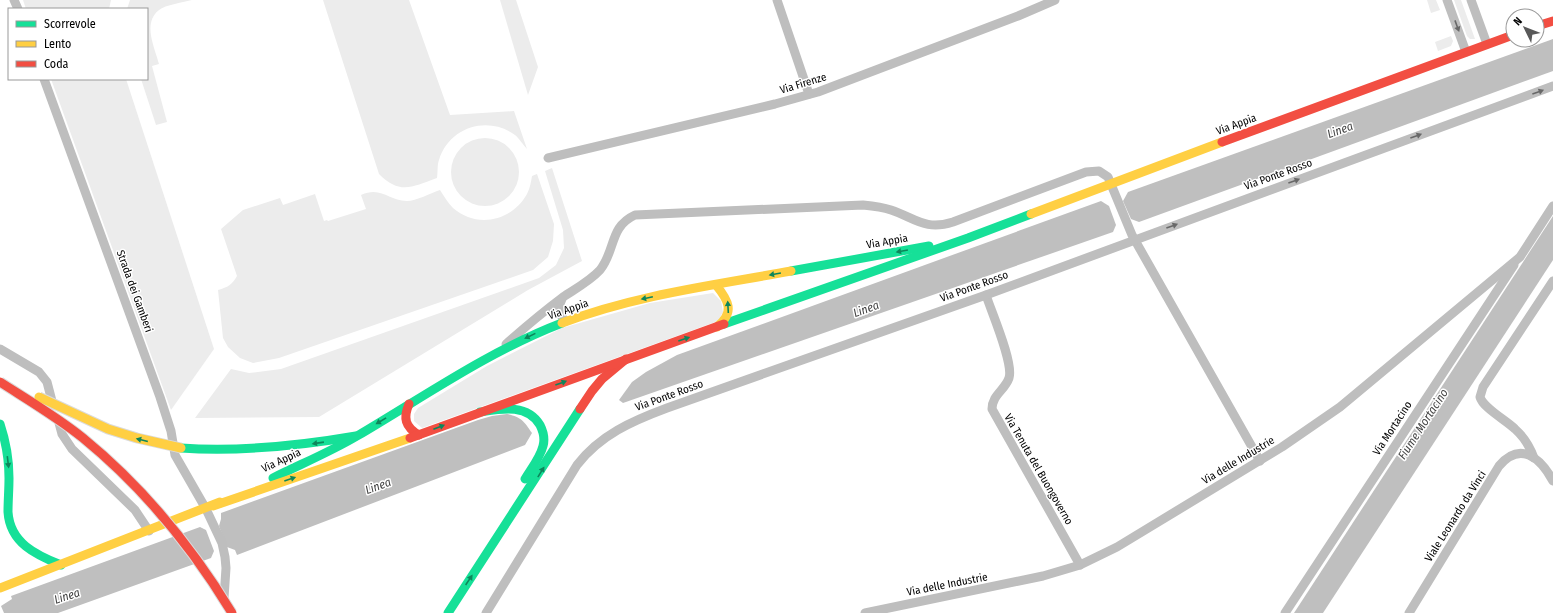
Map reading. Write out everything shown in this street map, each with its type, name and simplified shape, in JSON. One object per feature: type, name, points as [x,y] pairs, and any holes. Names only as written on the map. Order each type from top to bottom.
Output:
[{"type":"main road","name":"Via Appia","points":[[0,588],[210,507],[419,435],[626,359],[1112,186],[1505,38]]},
{"type":"main road","name":"Via Appia","points":[[210,507],[306,462],[356,436],[490,357],[537,333],[566,321],[641,299],[968,238]]},
{"type":"main road","points":[[716,285],[726,298],[729,307],[725,320],[716,328]]},
{"type":"main road","points":[[444,610],[518,508],[598,382],[626,359]]},
{"type":"main road","points":[[0,378],[108,429],[136,438],[181,448],[210,450],[250,449],[310,444],[356,436]]},
{"type":"main road","points":[[0,382],[73,431],[96,449],[126,477],[149,501],[186,545],[216,587],[232,613]]},
{"type":"main road","points":[[409,404],[405,416],[406,424],[411,431],[419,435]]},
{"type":"main road","points":[[444,610],[525,480],[540,451],[544,437],[542,427],[535,418],[521,410],[508,408],[480,412]]},
{"type":"main road","points":[[0,424],[4,437],[9,469],[8,506],[10,523],[17,538],[29,549],[61,565]]},
{"type":"main road","points":[[0,524],[8,506]]},
{"type":"street","points":[[777,0],[809,94]]},
{"type":"street","name":"Via Firenze","points":[[548,158],[809,94],[1018,16],[1055,0]]},
{"type":"street","points":[[1447,0],[1466,52]]},
{"type":"street","points":[[1471,0],[1487,44]]},
{"type":"street","name":"Strada dei Gamberi","points":[[44,80],[160,397],[175,455],[210,507],[212,520],[222,543],[225,557],[226,573],[223,613]]},
{"type":"street","name":"Via Ponte Rosso","points":[[486,613],[577,465],[592,448],[612,432],[661,410],[986,295],[1134,238],[1553,86]]},
{"type":"street","points":[[490,357],[598,271],[608,256],[619,227],[630,217],[639,214],[863,205],[890,210],[917,222],[937,225],[953,222],[1089,171],[1101,172],[1106,175],[1134,238],[1260,462]]},
{"type":"street","name":"Via delle Industrie","points":[[865,613],[1027,580],[1080,565],[1117,547],[1260,462],[1340,406],[1520,257],[1553,206]]},
{"type":"street","name":"Via Mortacino","points":[[1284,613],[1520,257]]},
{"type":"street","points":[[1553,281],[1483,387],[1480,397],[1484,404],[1519,432],[1534,458],[1547,471],[1553,481]]},
{"type":"street","name":"Via Tenuta del Buongoverno","points":[[986,295],[1008,356],[1010,371],[1007,383],[994,400],[992,410],[1080,565]]},
{"type":"street","points":[[562,299],[559,312],[560,316],[566,321]]},
{"type":"street","points":[[0,349],[39,372],[47,382],[62,434],[72,449],[135,510],[150,530]]},
{"type":"street","name":"Viale Leonardo da Vinci","points":[[1410,613],[1499,466],[1510,457],[1518,453],[1526,454],[1534,458]]},
{"type":"shaded area","points":[[23,0],[111,0],[109,8],[26,8]]},
{"type":"shaded area","points":[[130,0],[192,0],[162,8],[154,15],[151,22],[151,36],[159,64],[152,66],[167,122],[156,125],[141,80],[148,80],[148,8],[127,8]]},
{"type":"shaded area","points":[[323,0],[409,0],[450,115],[514,111],[527,149],[515,135],[504,129],[482,125],[460,132],[451,139],[438,162],[437,178],[406,187],[393,185],[386,181],[379,174]]},
{"type":"shaded area","points":[[500,0],[516,0],[538,67],[528,95]]},
{"type":"shaded area","points":[[1427,0],[1436,0],[1440,10],[1431,13]]},
{"type":"shaded area","points":[[1454,0],[1461,0],[1475,39],[1470,39],[1467,36]]},
{"type":"shaded area","points":[[1451,36],[1453,41],[1451,46],[1438,51],[1435,42]]},
{"type":"shaded area","points":[[51,80],[126,80],[214,349],[171,410]]},
{"type":"shaded area","points":[[485,138],[498,141],[509,148],[516,159],[519,172],[516,185],[509,196],[498,203],[485,206],[472,203],[461,196],[454,185],[451,172],[454,159],[461,148],[472,141]]},
{"type":"shaded area","points":[[552,168],[582,261],[528,290],[319,417],[195,418],[231,369],[249,373],[281,369],[539,278],[556,265],[564,248],[563,230],[545,171]]},
{"type":"shaded area","points":[[537,174],[554,224],[553,241],[548,257],[533,270],[279,358],[253,363],[240,358],[228,347],[223,338],[218,290],[229,285],[237,276],[221,229],[243,210],[280,198],[283,205],[315,194],[324,221],[328,221],[366,209],[361,195],[368,193],[380,193],[395,199],[411,201],[440,190],[451,206],[462,215],[483,220],[493,219],[512,211],[520,203],[528,192],[532,176]]},
{"type":"shaded area","points":[[713,293],[721,301],[723,312],[718,321],[422,428],[414,421],[414,414],[418,408],[487,366],[562,328],[650,303]]},
{"type":"water","name":"Linea","points":[[1553,39],[1553,71],[1139,222],[1131,219],[1123,201],[1128,192],[1528,48],[1545,48],[1545,42]]},
{"type":"water","name":"Linea","points":[[1101,201],[1109,206],[1116,225],[1113,232],[623,403],[619,400],[632,382],[646,372],[677,355]]},
{"type":"water","name":"Fiume Mortacino","points":[[1553,216],[1553,260],[1323,613],[1294,613]]},
{"type":"water","name":"Linea","points":[[507,414],[522,420],[532,433],[525,445],[237,555],[235,550],[227,547],[219,526],[221,513],[478,420]]},
{"type":"water","name":"Linea","points":[[200,527],[206,530],[214,551],[211,558],[58,613],[4,613],[1,606],[12,599],[11,596]]},
{"type":"traffic: fast","points":[[724,324],[968,238],[1031,214]]},
{"type":"traffic: fast","points":[[791,271],[929,246]]},
{"type":"traffic: fast","points":[[273,478],[347,442],[458,375],[509,347],[562,323]]},
{"type":"traffic: fast","points":[[480,412],[504,409],[521,410],[535,418],[540,425],[544,441],[542,450],[525,479]]},
{"type":"traffic: fast","points":[[448,613],[580,409]]},
{"type":"traffic: fast","points":[[0,424],[8,458],[8,512],[10,523],[19,540],[26,546],[42,557],[61,565]]},
{"type":"traffic: fast","points":[[181,448],[247,449],[312,443],[356,436]]},
{"type":"traffic: slow","points":[[1031,214],[1222,142]]},
{"type":"traffic: slow","points":[[562,323],[590,313],[646,298],[791,271]]},
{"type":"traffic: slow","points":[[716,285],[727,301],[728,306],[728,311],[723,322],[717,327]]},
{"type":"traffic: slow","points":[[39,397],[108,429],[137,438],[181,448]]},
{"type":"traffic: slow","points":[[213,506],[410,438]]},
{"type":"traffic: slow","points":[[0,588],[220,502]]},
{"type":"traffic: jam","points":[[1545,24],[1553,21]]},
{"type":"traffic: jam","points":[[1222,142],[1505,38]]},
{"type":"traffic: jam","points":[[410,438],[724,324]]},
{"type":"traffic: jam","points":[[580,409],[602,379],[626,359]]},
{"type":"traffic: jam","points":[[0,382],[73,430],[126,477],[165,519],[183,542],[217,589],[232,613]]},
{"type":"traffic: jam","points":[[409,404],[406,414],[406,422],[411,429],[419,435]]}]
